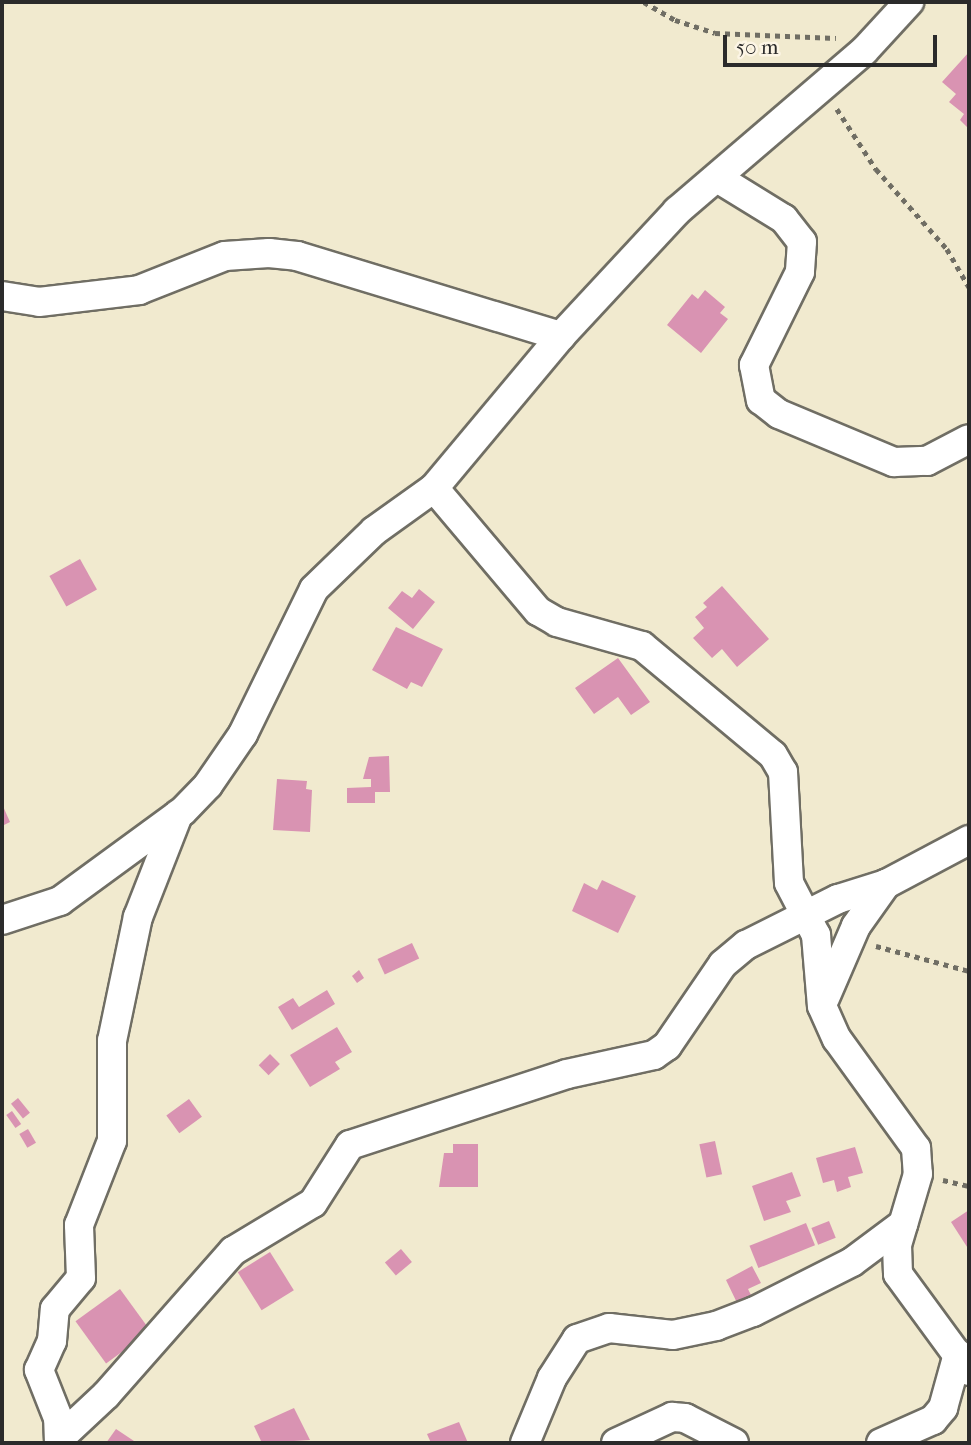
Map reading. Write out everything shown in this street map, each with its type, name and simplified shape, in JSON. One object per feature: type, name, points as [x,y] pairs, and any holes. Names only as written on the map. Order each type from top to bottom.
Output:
[{"type":"street","points":[[2,920],[60,901],[178,815],[208,785],[243,734],[314,589],[374,531],[434,488],[561,337],[677,211],[719,179],[823,88],[875,39],[909,2]]},
{"type":"street","points":[[719,179],[784,219],[802,242],[800,272],[754,365],[761,400],[779,414],[894,462],[927,461],[969,439]]},
{"type":"street","points":[[2,296],[39,302],[139,290],[225,256],[269,253],[297,257],[561,337]]},
{"type":"street","points":[[434,488],[538,611],[557,622],[642,646],[773,755],[786,781],[789,883],[820,951],[822,1006],[837,1039],[916,1148],[918,1174],[897,1245],[898,1273],[964,1363],[943,1408],[933,1420],[881,1443]]},
{"type":"street","points":[[60,1441],[56,1412],[39,1370],[52,1341],[55,1308],[81,1278],[79,1225],[112,1141],[112,1041],[138,916],[178,815]]},
{"type":"street","points":[[60,1441],[106,1395],[233,1251],[313,1203],[350,1145],[567,1074],[654,1055],[667,1046],[723,964],[746,945],[803,914],[886,884],[969,840]]},
{"type":"street","points":[[822,1006],[849,943],[871,901],[886,884]]},
{"type":"street","points":[[525,1443],[552,1378],[577,1339],[609,1328],[673,1335],[716,1326],[753,1312],[852,1262],[903,1224]]},
{"type":"street","points":[[616,1443],[672,1416],[734,1443]]},
{"type":"path","points":[[644,2],[675,20],[726,35],[875,39]]},
{"type":"path","points":[[823,88],[876,169],[947,249],[969,287]]},
{"type":"path","points":[[849,943],[894,949],[969,971]]},
{"type":"building","points":[[969,52],[969,129],[960,120],[964,114],[949,102],[956,94],[942,82]]},
{"type":"building","points":[[705,290],[725,307],[720,313],[728,319],[701,353],[667,325],[692,294],[698,299]]},
{"type":"building","points":[[80,559],[97,590],[66,607],[49,576]]},
{"type":"building","points":[[722,586],[769,639],[737,667],[722,649],[712,658],[693,638],[704,628],[695,617],[707,607],[703,603]]},
{"type":"building","points":[[419,589],[435,602],[413,629],[388,608],[402,591],[412,598]]},
{"type":"building","points":[[396,627],[443,649],[422,687],[411,682],[407,689],[372,670]]},
{"type":"building","points":[[618,658],[650,702],[631,715],[618,697],[594,714],[575,688]]},
{"type":"building","points":[[389,756],[390,792],[375,792],[375,803],[347,803],[347,788],[371,787],[371,779],[363,779],[369,757]]},
{"type":"building","points":[[277,779],[307,781],[306,789],[312,790],[310,832],[273,830]]},
{"type":"building","points":[[2,804],[10,822],[2,826]]},
{"type":"building","points":[[602,880],[636,896],[618,933],[572,911],[584,883],[597,890]]},
{"type":"building","points":[[412,943],[419,958],[385,974],[378,959]]},
{"type":"building","points":[[359,970],[364,978],[357,983],[352,976]]},
{"type":"building","points":[[327,990],[335,1004],[292,1030],[278,1007],[293,998],[299,1007]]},
{"type":"building","points":[[337,1027],[352,1052],[335,1062],[340,1069],[310,1087],[290,1055]]},
{"type":"building","points":[[270,1054],[280,1064],[269,1075],[259,1065]]},
{"type":"building","points":[[18,1098],[30,1113],[23,1118],[11,1104]]},
{"type":"building","points":[[189,1099],[202,1117],[179,1133],[166,1115]]},
{"type":"building","points":[[12,1111],[21,1124],[15,1128],[6,1115]]},
{"type":"building","points":[[28,1129],[36,1143],[27,1148],[19,1134]]},
{"type":"building","points":[[715,1141],[722,1174],[706,1178],[699,1144]]},
{"type":"building","points":[[453,1144],[478,1144],[478,1187],[439,1187],[444,1153],[453,1153]]},
{"type":"building","points":[[855,1147],[863,1173],[848,1177],[851,1187],[837,1192],[834,1180],[823,1183],[816,1158]]},
{"type":"building","points":[[792,1172],[801,1196],[786,1201],[791,1212],[764,1221],[752,1186]]},
{"type":"building","points":[[969,1210],[969,1250],[951,1222]]},
{"type":"building","points":[[829,1221],[836,1238],[818,1245],[811,1228]]},
{"type":"building","points":[[806,1223],[815,1245],[758,1268],[749,1246]]},
{"type":"building","points":[[401,1249],[412,1262],[396,1276],[385,1262]]},
{"type":"building","points":[[270,1252],[294,1290],[262,1310],[238,1272]]},
{"type":"building","points":[[752,1266],[761,1283],[748,1289],[754,1301],[740,1309],[726,1280]]},
{"type":"building","points":[[120,1289],[151,1331],[106,1363],[76,1321]]},
{"type":"building","points":[[294,1408],[310,1440],[262,1443],[254,1426]]},
{"type":"building","points":[[459,1422],[468,1443],[431,1443],[427,1434]]},
{"type":"building","points":[[116,1429],[137,1443],[106,1443]]}]
